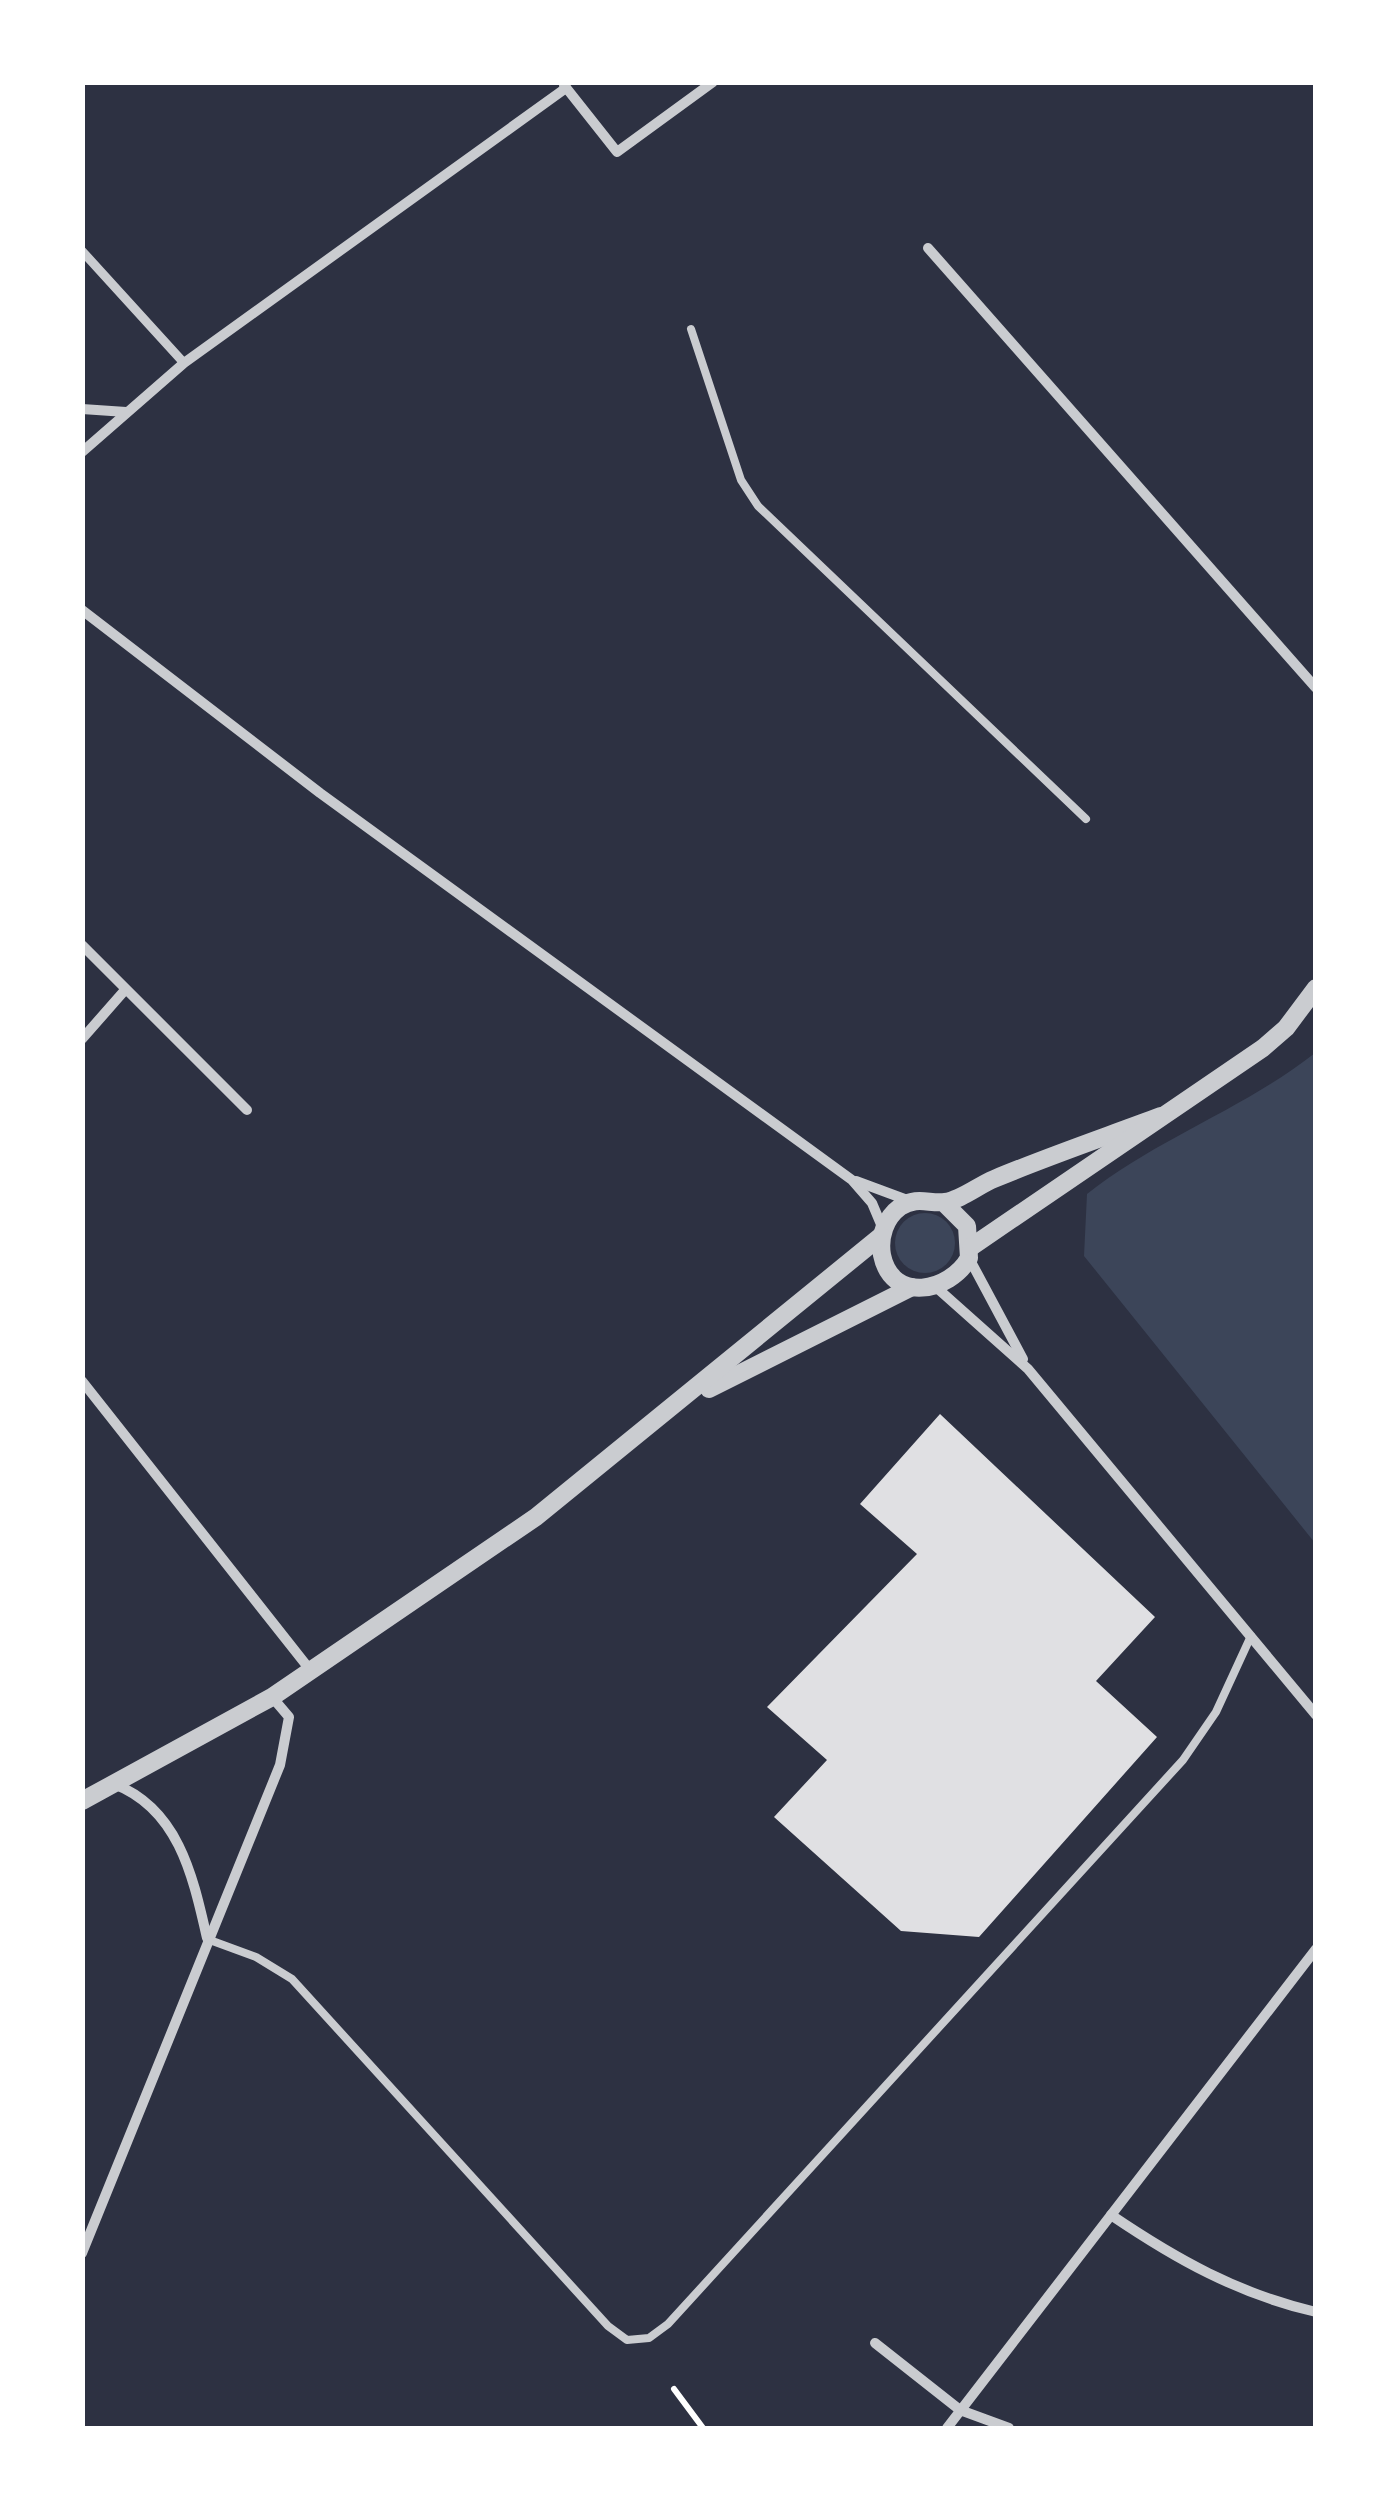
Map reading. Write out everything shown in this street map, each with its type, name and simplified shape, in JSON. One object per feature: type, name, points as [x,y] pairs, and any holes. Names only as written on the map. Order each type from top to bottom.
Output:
[{"type":"street","points":[[82,452],[184,363],[564,85],[617,152],[713,82]]},
{"type":"street","points":[[928,248],[1316,688]]},
{"type":"street","points":[[82,251],[184,363]]},
{"type":"street","points":[[82,409],[126,412]]},
{"type":"street","points":[[82,610],[320,793],[852,1180],[872,1203],[882,1233],[884,1262],[912,1287]]},
{"type":"street","points":[[82,946],[248,1110]]},
{"type":"street","points":[[682,1402],[912,1287],[937,1288],[962,1271],[970,1252],[1263,1048],[1286,1028],[1316,988]]},
{"type":"street","points":[[82,1039],[125,990]]},
{"type":"street","points":[[852,1180],[911,1202],[944,1202],[991,1180],[1161,1116]]},
{"type":"street","points":[[84,1798],[272,1696],[536,1517],[682,1402],[882,1233],[899,1208],[911,1202]]},
{"type":"street","points":[[944,1202],[967,1226],[970,1252],[1028,1369]]},
{"type":"street","points":[[937,1288],[1028,1369],[1316,1716]]},
{"type":"street","points":[[82,1382],[311,1671]]},
{"type":"street","points":[[82,2254],[285,1748],[289,1716],[272,1696]]},
{"type":"street","points":[[114,1784],[138,1793],[164,1821],[191,1865],[207,1940]]},
{"type":"street","points":[[947,2428],[1316,1948]]},
{"type":"street","points":[[1111,2215],[1215,2279],[1273,2302],[1316,2312]]},
{"type":"street","points":[[875,2344],[960,2410],[1009,2428]]},
{"type":"lane","points":[[691,329],[741,480],[758,506],[1086,818]]},
{"type":"lane","points":[[207,1940],[256,1957],[292,1979],[596,2314],[627,2340],[649,2338],[682,2310],[1184,1760],[1216,1712],[1251,1636]]},
{"type":"path","points":[[674,2389],[704,2428]]},
{"type":"shaded area","points":[[1315,1053],[1315,1543],[1084,1256],[1087,1194]]},
{"type":"shaded area","points":[[925,1213],[947,1221],[955,1243],[947,1265],[925,1273],[903,1265],[895,1243],[903,1221]]},
{"type":"building","points":[[940,1414],[1155,1617],[1096,1681],[1157,1737],[979,1937],[901,1931],[774,1817],[827,1760],[767,1707],[917,1554],[860,1504]]}]
